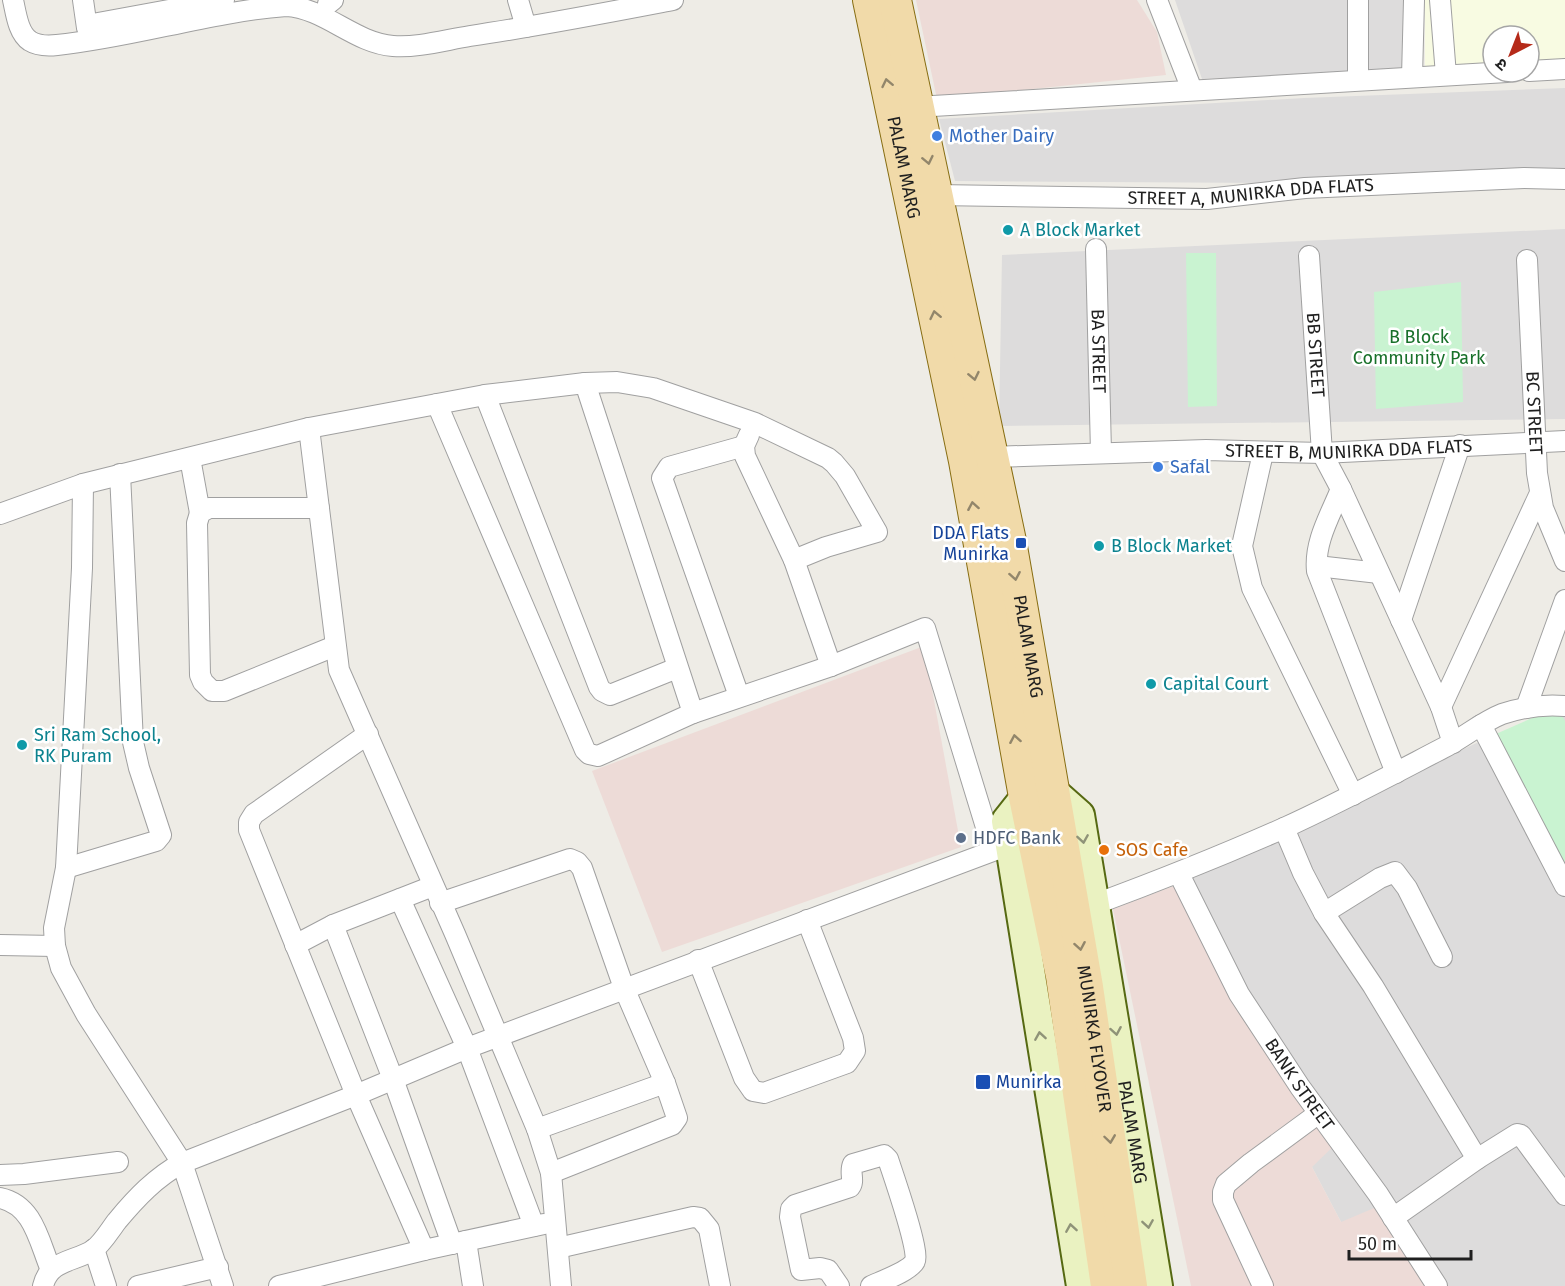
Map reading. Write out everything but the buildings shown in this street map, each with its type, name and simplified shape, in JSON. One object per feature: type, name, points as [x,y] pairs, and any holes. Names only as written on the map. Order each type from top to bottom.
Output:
[{"type":"main road","name":"PALAM MARG","points":[[869,0],[965,461],[1040,795]]},
{"type":"main road","name":"PALAM MARG","points":[[895,0],[1010,541],[1040,795]]},
{"type":"main road","name":"PALAM MARG","points":[[1040,795],[1080,815],[1069,895],[1139,1166],[1158,1286]]},
{"type":"main road","points":[[1040,795],[1006,820],[1001,848],[1081,1286]]},
{"type":"main road","name":"MUNIRKA FLYOVER","points":[[1040,795],[1069,895],[1087,987],[1131,1286]]},
{"type":"main road","name":"MUNIRKA FLYOVER","points":[[1069,895],[1062,976],[1107,1286]]},
{"type":"street","points":[[13,0],[24,36],[31,42],[44,45],[89,40],[294,3],[368,40],[394,46],[526,27],[673,0]]},
{"type":"street","points":[[83,0],[87,26],[224,0]]},
{"type":"street","points":[[518,0],[526,27]]},
{"type":"street","points":[[1157,0],[1192,90]]},
{"type":"street","points":[[1358,0],[1358,80]]},
{"type":"street","points":[[1412,77],[1414,0]]},
{"type":"street","points":[[1440,0],[1446,75]]},
{"type":"street","points":[[1541,70],[1565,69]]},
{"type":"street","points":[[916,107],[1481,73]]},
{"type":"street","name":"STREET A, MUNIRKA DDA FLATS","points":[[936,195],[1207,199],[1305,188],[1524,178],[1565,179]]},
{"type":"street","name":"BA STREET","points":[[1096,249],[1101,452]]},
{"type":"street","name":"BB STREET","points":[[1309,256],[1322,453]]},
{"type":"street","name":"BC STREET","points":[[1527,260],[1535,443],[1540,493],[1552,534],[1565,561]]},
{"type":"street","points":[[0,514],[83,484],[309,428],[485,395],[585,383],[617,382],[653,388],[756,423],[834,463],[845,476],[877,532],[826,547],[794,560]]},
{"type":"street","points":[[585,383],[693,713]]},
{"type":"street","points":[[485,395],[599,687],[610,695],[677,668]]},
{"type":"street","points":[[47,1278],[61,1263],[94,1249],[138,1197],[158,1179],[182,1163],[356,1095],[467,1048],[1001,848],[925,628],[831,666],[693,713],[598,756],[589,754],[585,750],[437,404]]},
{"type":"street","points":[[756,423],[744,446],[745,456],[794,560],[831,666]]},
{"type":"street","points":[[309,428],[335,646],[343,682],[368,734],[537,1129],[551,1173],[561,1286]]},
{"type":"street","name":"STREET B, MUNIRKA DDA FLATS","points":[[991,457],[1206,450],[1322,453],[1565,441]]},
{"type":"street","points":[[1401,620],[1460,445]]},
{"type":"street","points":[[739,696],[663,478],[669,467],[744,446]]},
{"type":"street","points":[[1263,453],[1242,546],[1252,588],[1353,795]]},
{"type":"street","points":[[1322,453],[1341,489],[1441,707],[1453,743]]},
{"type":"street","points":[[190,458],[200,513],[197,523],[200,669],[207,688],[217,693],[224,691],[335,646]]},
{"type":"street","points":[[66,868],[156,841],[161,835],[137,762],[134,742],[120,474]]},
{"type":"street","points":[[83,484],[82,568],[66,868],[54,928],[55,946],[61,968],[86,1014],[182,1163],[220,1277],[138,1286]]},
{"type":"street","points":[[1341,489],[1320,539],[1317,566],[1396,773]]},
{"type":"street","points":[[1441,707],[1540,493]]},
{"type":"street","points":[[200,513],[209,508],[318,508]]},
{"type":"street","points":[[1317,566],[1379,573]]},
{"type":"street","points":[[1526,708],[1565,600]]},
{"type":"street","points":[[1069,895],[1179,874],[1353,795],[1503,714],[1539,705],[1565,706]]},
{"type":"street","points":[[1481,725],[1565,886]]},
{"type":"street","points":[[368,734],[254,814],[249,822],[252,840],[356,1095],[424,1250]]},
{"type":"street","points":[[1284,828],[1324,913],[1373,986],[1477,1159]]},
{"type":"street","points":[[295,945],[333,925],[400,899],[437,895],[570,859],[575,860],[582,868],[594,898],[624,988],[665,1083],[677,1120],[672,1125],[551,1173]]},
{"type":"street","points":[[1324,913],[1380,878],[1395,872],[1407,888],[1442,957]]},
{"type":"street","name":"BANK STREET","points":[[1179,874],[1239,994],[1319,1113],[1378,1194],[1437,1286]]},
{"type":"street","points":[[400,899],[467,1048],[534,1226]]},
{"type":"street","points":[[698,960],[744,1078],[753,1091],[764,1093],[847,1063],[855,1051],[853,1038],[807,920]]},
{"type":"street","points":[[333,925],[459,1242],[473,1286]]},
{"type":"street","points":[[0,945],[55,946]]},
{"type":"street","points":[[537,1129],[665,1083]]},
{"type":"street","points":[[1263,1286],[1223,1200],[1224,1188],[1251,1163],[1319,1113]]},
{"type":"street","points":[[1394,1218],[1477,1159],[1513,1135],[1519,1134],[1565,1195]]},
{"type":"street","points":[[839,1286],[830,1272],[825,1269],[803,1278],[790,1217],[791,1209],[795,1204],[850,1187],[853,1164],[884,1155],[888,1159],[914,1243],[916,1259],[904,1270],[871,1286]]},
{"type":"street","points":[[0,1175],[118,1162]]},
{"type":"street","points":[[0,1198],[11,1200],[30,1217],[47,1278]]},
{"type":"street","points":[[558,1248],[693,1217],[700,1218],[709,1229],[720,1286]]},
{"type":"street","points":[[279,1286],[424,1250],[556,1221]]},
{"type":"street","points":[[94,1249],[106,1286]]},
{"type":"shaded area","points":[[916,0],[1137,0],[1157,32],[1166,75],[937,99]]},
{"type":"shaded area","points":[[1175,0],[1404,0],[1402,72],[1202,79]]},
{"type":"shaded area","points":[[1425,0],[1565,0],[1565,79],[1541,80],[1541,24],[1481,24],[1481,82],[1425,84]]},
{"type":"shaded area","points":[[1565,88],[1565,185],[955,181],[939,119],[1304,98]]},
{"type":"shaded area","points":[[1565,229],[1565,419],[999,426],[1002,255]]},
{"type":"shaded area","points":[[924,646],[961,847],[662,952],[592,771]]},
{"type":"shaded area","points":[[1565,709],[1565,1286],[1440,1286],[1341,1222],[1312,1167],[1187,881],[1489,737]]},
{"type":"shaded area","points":[[1187,881],[1223,967],[1342,1138],[1312,1167],[1341,1222],[1386,1203],[1440,1286],[1191,1286],[1113,909]]},
{"type":"green space","points":[[1186,253],[1216,253],[1217,406],[1188,407]]},
{"type":"green space","name":"B Block Community Park","points":[[1461,282],[1463,402],[1376,409],[1374,292]]},
{"type":"green space","points":[[1557,707],[1565,721],[1565,886],[1489,737]]},
{"type":"place","name":"Mother Dairy","points":[[937,136]]},
{"type":"place","name":"A Block Market","points":[[1008,230]]},
{"type":"place","name":"Safal","points":[[1158,467]]},
{"type":"place","name":"DDA Flats Munirka","points":[[1021,543]]},
{"type":"place","name":"B Block Market","points":[[1099,546]]},
{"type":"place","name":"Capital Court","points":[[1151,684]]},
{"type":"place","name":"Sri Ram School, RK Puram","points":[[22,745]]},
{"type":"place","name":"HDFC Bank","points":[[961,838]]},
{"type":"place","name":"SOS Cafe","points":[[1104,850]]},
{"type":"place","name":"Munirka","points":[[983,1082]]}]
